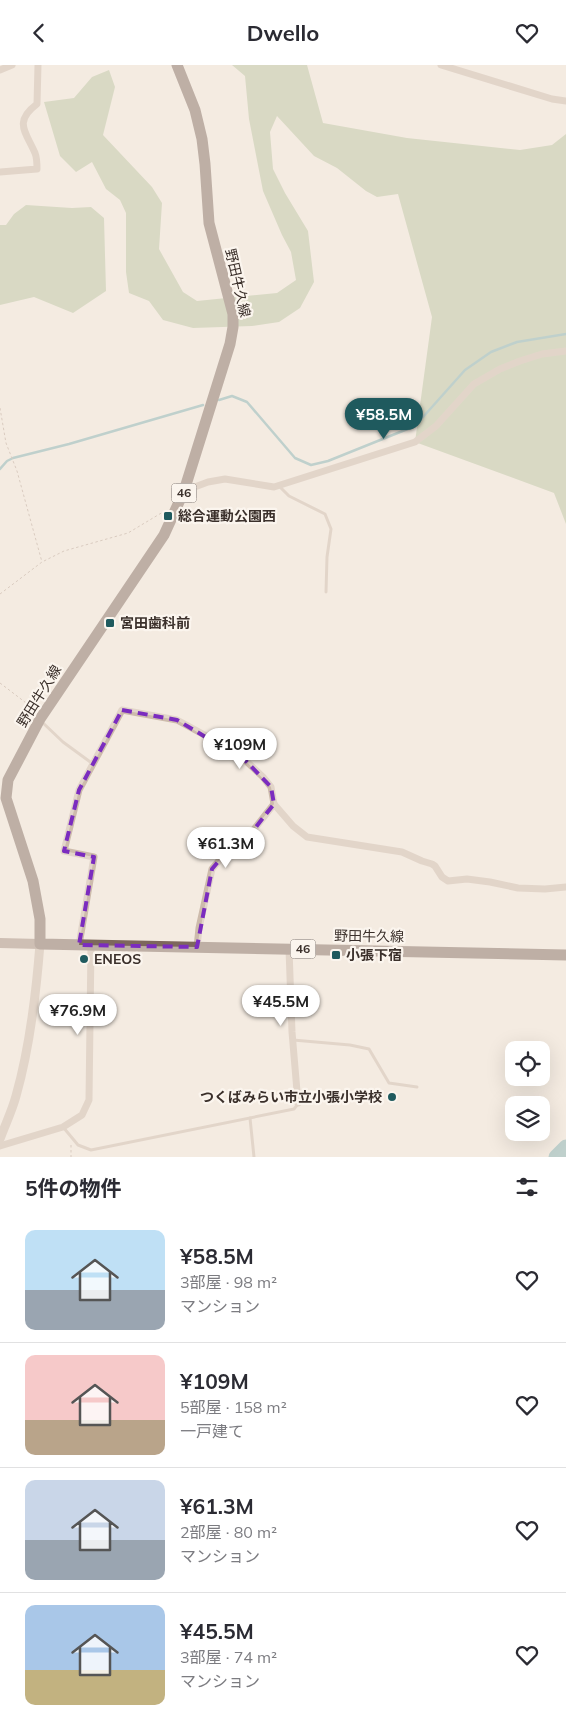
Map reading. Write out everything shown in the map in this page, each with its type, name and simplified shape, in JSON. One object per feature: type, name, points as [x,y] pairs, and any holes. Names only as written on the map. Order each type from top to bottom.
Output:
[{"type":"main road","name":"野田牛久線","points":[[177,65],[195,110],[202,139],[209,223],[233,314],[233,327],[230,345],[177,509],[147,562],[42,717],[11,772],[6,790],[6,798],[33,881],[40,919],[40,944],[566,955]]},
{"type":"main road","points":[[0,943],[40,944]]},
{"type":"street","points":[[0,70],[12,65]]},
{"type":"street","points":[[0,172],[38,169],[36,155],[25,135],[22,122],[27,111],[37,104],[38,65]]},
{"type":"street","points":[[442,65],[552,99],[566,101]]},
{"type":"street","points":[[184,491],[208,482],[225,479],[274,487],[415,442],[436,426],[474,384],[500,369],[520,361],[542,354],[566,351]]},
{"type":"street","points":[[79,945],[94,857],[64,851],[79,790],[122,710],[177,720],[246,761],[270,787],[274,804],[293,826],[307,837],[402,852],[432,864],[442,877],[448,881],[467,879],[518,888],[545,889],[566,887]]},
{"type":"street","points":[[197,947],[202,913],[212,869],[228,849],[248,837],[274,804]]},
{"type":"street","points":[[0,1139],[16,1098],[23,1068],[33,1011],[40,944]]},
{"type":"street","points":[[0,1146],[63,1127],[82,1115],[88,1100],[91,945]]},
{"type":"street","points":[[289,949],[298,1103]]},
{"type":"lane","points":[[279,485],[289,496],[325,514],[331,529],[327,557],[326,592]]},
{"type":"lane","points":[[42,717],[49,730],[93,764]]},
{"type":"lane","points":[[293,1040],[350,1045],[369,1049],[389,1083],[417,1087]]},
{"type":"lane","points":[[63,1127],[78,1145],[91,1150],[250,1119],[294,1109],[298,1103]]},
{"type":"lane","points":[[250,1119],[254,1157]]},
{"type":"path","points":[[0,408],[6,443],[17,471],[42,562]]},
{"type":"path","points":[[0,593],[42,562],[64,551],[128,533],[159,513],[177,509]]},
{"type":"path","points":[[0,683],[42,717]]},
{"type":"path","points":[[71,1157],[72,1138]]},
{"type":"highlighted area","points":[[122,710],[177,720],[246,761],[271,787],[274,804],[248,837],[228,850],[212,869],[197,947],[79,945],[94,857],[64,851],[79,790]]},
{"type":"green space","points":[[232,65],[307,65],[323,123],[407,138],[520,150],[552,145],[566,134],[566,524],[554,493],[415,442],[432,317],[398,194],[377,197],[366,191],[337,168],[314,156],[277,116],[270,132],[273,169],[308,231],[314,282],[300,308],[279,322],[252,326],[193,328],[163,320],[149,301],[129,293],[126,272],[126,213],[120,200],[106,189],[92,162],[76,172],[60,156],[44,102],[74,98],[92,77],[109,70],[115,87],[103,135],[152,187],[162,203],[159,249],[183,292],[197,301],[277,293],[296,280],[291,252],[263,191],[249,119],[245,76]]},
{"type":"green space","points":[[26,205],[72,208],[91,207],[104,218],[106,291],[73,313],[34,297],[0,305],[0,225],[6,225],[14,214]]},
{"type":"waterway","points":[[219,400],[232,396],[247,402],[295,458],[311,465],[328,461],[415,426],[465,370],[491,352],[517,342],[566,334]]},
{"type":"waterway","points":[[0,469],[7,461],[13,458],[69,444],[203,405]]},
{"type":"waterway","points":[[556,1157],[566,1147]]},
{"type":"place","name":"総合運動公園西","points":[[168,516]]},
{"type":"place","name":"宮田歯科前","points":[[110,623]]},
{"type":"place","name":"小張下宿","points":[[336,955]]},
{"type":"place","name":"ENEOS","points":[[84,959]]},
{"type":"place","name":"つくばみらい市立小張小学校","points":[[392,1097]]}]
